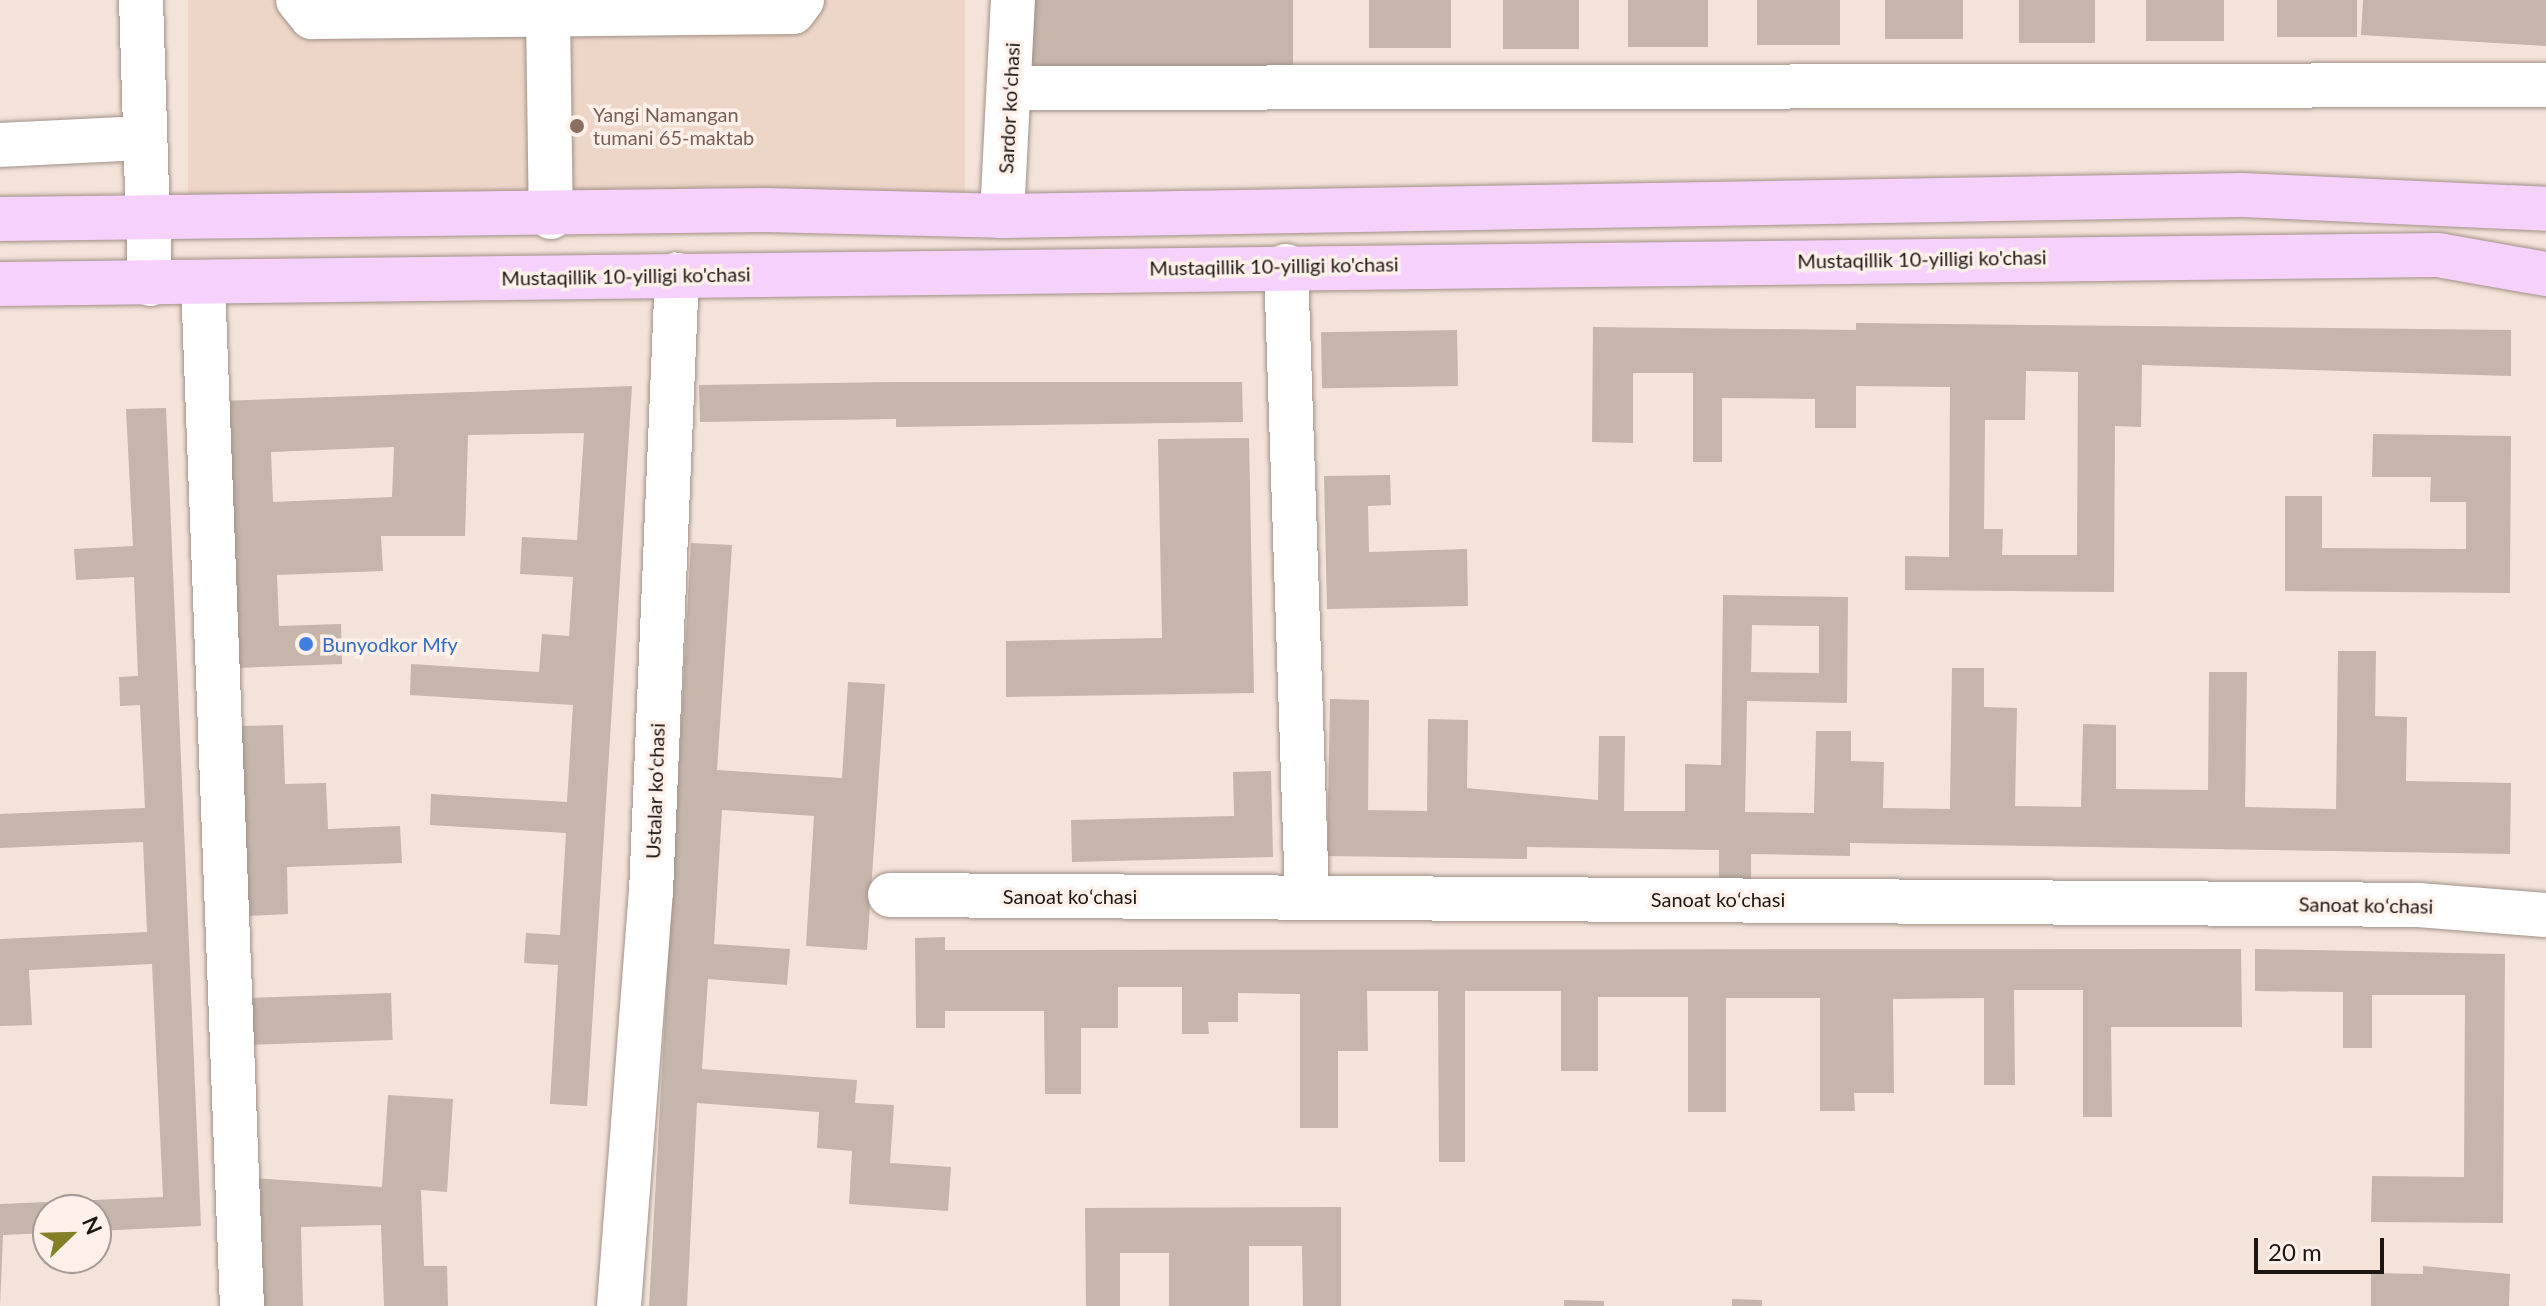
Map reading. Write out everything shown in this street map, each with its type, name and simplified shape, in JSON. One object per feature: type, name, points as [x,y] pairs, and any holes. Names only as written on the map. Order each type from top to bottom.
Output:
[{"type":"main road","points":[[0,219],[551,217],[764,210],[1002,216],[2211,195],[2546,209]]},
{"type":"main road","name":"Mustaqillik 10-yilligi ko'chasi","points":[[0,284],[1286,266],[2438,255],[2546,274]]},
{"type":"street","points":[[141,0],[142,138],[151,217],[150,284]]},
{"type":"street","points":[[298,0],[312,17],[793,12],[802,0]]},
{"type":"street","name":"Sardor koʻchasi","points":[[1002,216],[1013,88],[1013,0]]},
{"type":"street","points":[[548,14],[551,217]]},
{"type":"street","points":[[1013,88],[2546,85]]},
{"type":"street","points":[[0,145],[142,138]]},
{"type":"street","points":[[1286,266],[1307,896]]},
{"type":"street","name":"Ustalar koʻchasi","points":[[619,1306],[651,892],[677,275]]},
{"type":"street","points":[[203,283],[242,1306]]},
{"type":"street","name":"Sanoat koʻchasi","points":[[890,895],[2418,905],[2546,915]]},
{"type":"shaded area","name":"Yangi Namangan tumani 65-maktab","points":[[188,0],[965,0],[965,199],[188,199]]},
{"type":"building","points":[[1022,0],[1293,0],[1293,73],[1022,73]]},
{"type":"building","points":[[1369,0],[1451,0],[1451,48],[1369,48]]},
{"type":"building","points":[[1503,0],[1579,0],[1579,49],[1503,49]]},
{"type":"building","points":[[1628,0],[1708,0],[1708,47],[1628,47]]},
{"type":"building","points":[[1757,0],[1840,0],[1840,45],[1757,45]]},
{"type":"building","points":[[1885,0],[1963,0],[1963,39],[1885,39]]},
{"type":"building","points":[[2019,0],[2095,0],[2095,43],[2019,43]]},
{"type":"building","points":[[2146,0],[2224,0],[2224,41],[2146,41]]},
{"type":"building","points":[[2277,0],[2357,0],[2357,37],[2277,37]]},
{"type":"building","points":[[2363,0],[2546,0],[2546,46],[2361,35]]},
{"type":"building","points":[[1856,323],[2511,330],[2511,376],[2142,365],[2141,427],[2115,426],[2114,592],[1905,590],[1905,556],[1949,557],[1950,387],[1856,386],[1856,428],[1815,428],[1815,399],[1722,398],[1722,462],[1693,462],[1693,373],[1633,373],[1633,443],[1592,442],[1593,327],[1856,330]],"holes":[[[2026,371],[2078,372],[2077,555],[2002,555],[2003,529],[1984,529],[1985,420],[2025,420]]]},
{"type":"building","points":[[1457,330],[1458,386],[1322,388],[1321,332]]},
{"type":"building","points":[[1242,382],[1243,422],[896,427],[896,419],[700,422],[699,385]]},
{"type":"building","points":[[632,386],[587,1106],[550,1104],[558,965],[524,963],[526,933],[560,935],[566,833],[430,825],[431,794],[567,802],[573,705],[410,695],[411,664],[539,672],[542,634],[569,636],[573,577],[520,574],[522,537],[577,540],[584,433],[468,435],[465,536],[381,536],[383,571],[277,575],[279,626],[341,624],[342,664],[236,668],[221,401]],"holes":[[[394,447],[392,497],[273,502],[271,452]]]},
{"type":"building","points":[[166,408],[201,1226],[112,1230],[112,1199],[163,1197],[152,964],[29,970],[32,1025],[0,1026],[0,939],[147,932],[143,842],[0,848],[0,814],[145,808],[140,705],[120,706],[119,677],[138,676],[134,577],[76,580],[74,549],[133,546],[126,409]]},
{"type":"building","points":[[2373,434],[2511,436],[2510,593],[2285,591],[2285,496],[2322,496],[2322,548],[2466,549],[2466,502],[2430,502],[2431,477],[2372,477]]},
{"type":"building","points":[[1249,438],[1254,693],[1006,697],[1006,641],[1162,638],[1158,439]]},
{"type":"building","points":[[1390,475],[1391,505],[1368,506],[1369,552],[1467,549],[1468,606],[1327,609],[1324,476]]},
{"type":"building","points":[[691,543],[732,545],[717,770],[842,778],[848,682],[885,684],[867,950],[806,946],[814,816],[722,810],[714,944],[790,949],[787,985],[708,979],[702,1069],[857,1080],[855,1103],[894,1105],[890,1163],[951,1167],[948,1211],[849,1204],[852,1151],[817,1148],[819,1112],[697,1103],[687,1306],[649,1306]]},
{"type":"building","points":[[1723,595],[1848,597],[1847,703],[1747,701],[1745,812],[1814,813],[1816,731],[1851,731],[1851,761],[1884,762],[1883,808],[1950,809],[1952,668],[1984,668],[1984,707],[2017,708],[2015,806],[2081,807],[2083,724],[2116,725],[2116,789],[2208,790],[2209,672],[2247,672],[2245,807],[2336,809],[2338,651],[2376,651],[2375,716],[2407,717],[2406,781],[2511,783],[2510,854],[1850,843],[1850,856],[1751,854],[1751,886],[1719,885],[1719,850],[1527,847],[1527,859],[1327,856],[1330,699],[1369,700],[1368,810],[1427,811],[1428,719],[1468,720],[1467,788],[1598,800],[1599,736],[1625,736],[1624,811],[1685,811],[1685,764],[1721,765]],"holes":[[[1752,625],[1819,626],[1819,673],[1751,672]]]},
{"type":"building","points":[[283,725],[285,784],[326,783],[328,829],[400,826],[402,863],[287,867],[288,914],[248,916],[241,726]]},
{"type":"building","points":[[1271,771],[1273,857],[1072,862],[1071,820],[1234,816],[1233,772]]},
{"type":"building","points":[[945,937],[945,950],[2241,949],[2242,1027],[2111,1027],[2112,1117],[2083,1117],[2083,990],[2014,990],[2015,1085],[1984,1085],[1984,998],[1893,999],[1894,1093],[1854,1093],[1855,1111],[1820,1111],[1820,998],[1726,998],[1726,1112],[1688,1112],[1688,997],[1598,997],[1598,1071],[1561,1071],[1561,991],[1465,991],[1465,1162],[1439,1162],[1438,991],[1367,991],[1368,1051],[1338,1051],[1338,1128],[1300,1128],[1300,994],[1238,993],[1238,1022],[1208,1022],[1209,1034],[1182,1034],[1182,987],[1118,987],[1118,1028],[1081,1028],[1081,1094],[1045,1094],[1044,1011],[945,1011],[945,1028],[916,1028],[915,938]]},
{"type":"building","points":[[2255,949],[2505,954],[2503,1223],[2371,1222],[2372,1176],[2464,1177],[2465,995],[2372,995],[2372,1048],[2343,1048],[2343,992],[2255,991]]},
{"type":"building","points":[[391,993],[393,1040],[246,1045],[244,998]]},
{"type":"building","points":[[388,1095],[453,1099],[447,1192],[421,1190],[424,1266],[447,1266],[448,1306],[384,1306],[381,1225],[301,1227],[303,1306],[258,1306],[254,1178],[382,1187]]},
{"type":"building","points":[[32,1203],[32,1234],[3,1235],[0,1306],[0,1204]]},
{"type":"building","points":[[1341,1207],[1341,1306],[1303,1306],[1302,1246],[1249,1246],[1249,1306],[1169,1306],[1169,1253],[1120,1253],[1120,1306],[1086,1306],[1085,1208]]},
{"type":"building","points":[[2423,1266],[2510,1274],[2509,1306],[2371,1306],[2371,1273],[2423,1274]]},
{"type":"building","points":[[1732,1299],[1762,1300],[1762,1306],[1732,1306]]},
{"type":"building","points":[[1564,1300],[1604,1301],[1604,1306],[1564,1306]]},
{"type":"place","name":"Yangi Namangan tumani 65-maktab","points":[[577,126]]},
{"type":"place","name":"Bunyodkor Mfy","points":[[306,644]]}]
